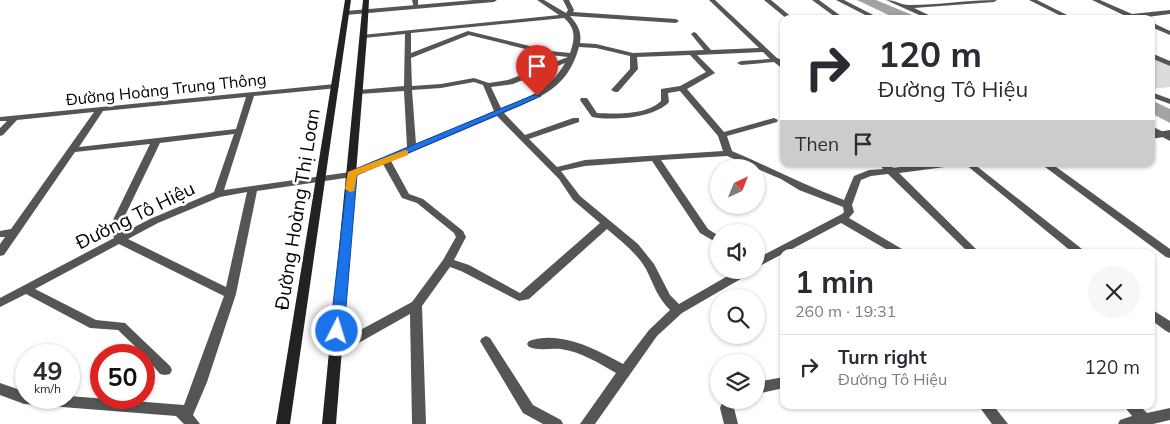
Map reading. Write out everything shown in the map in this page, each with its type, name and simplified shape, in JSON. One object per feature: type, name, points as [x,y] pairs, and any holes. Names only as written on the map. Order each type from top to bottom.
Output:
[{"type":"main road","name":"Đường Hoàng Thị Loan","points":[[283,424],[348,0]]},
{"type":"main road","points":[[329,424],[366,0]]},
{"type":"street","points":[[346,12],[415,3],[494,0]]},
{"type":"street","points":[[540,0],[566,15],[576,26],[578,45],[596,46],[633,56],[765,50]]},
{"type":"street","points":[[566,0],[571,10],[566,15]]},
{"type":"street","points":[[712,0],[765,50],[780,60]]},
{"type":"street","points":[[768,0],[786,15]]},
{"type":"street","points":[[815,0],[836,15]]},
{"type":"street","points":[[839,0],[870,15]]},
{"type":"street","points":[[889,0],[925,15]]},
{"type":"street","points":[[906,7],[994,0]]},
{"type":"street","points":[[1032,0],[1064,15]]},
{"type":"street","points":[[1095,0],[1130,15]]},
{"type":"street","points":[[1144,15],[1168,13]]},
{"type":"street","points":[[364,36],[566,15],[676,21]]},
{"type":"street","points":[[465,26],[468,33]]},
{"type":"street","points":[[1155,26],[1170,33]]},
{"type":"street","points":[[408,31],[408,88],[412,150]]},
{"type":"street","points":[[408,57],[468,33],[571,57]]},
{"type":"street","points":[[694,34],[709,52]]},
{"type":"street","name":"Đường Tô Hiệu","points":[[0,303],[182,208],[218,194],[352,174],[499,112],[550,89],[578,45]]},
{"type":"street","points":[[584,100],[595,115],[612,117],[659,108],[665,102],[664,91],[682,88],[711,73],[692,53]]},
{"type":"street","points":[[615,90],[634,69],[633,56]]},
{"type":"street","points":[[487,86],[510,82],[571,57]]},
{"type":"street","points":[[1155,57],[1170,64]]},
{"type":"street","points":[[742,63],[780,60]]},
{"type":"street","points":[[358,92],[474,80],[481,81],[487,86],[499,112],[558,174],[576,198],[607,223],[643,257],[665,298],[678,310]]},
{"type":"street","name":"Đường Hoàng Trung Thông","points":[[0,120],[335,86]]},
{"type":"street","points":[[682,88],[722,135],[728,153]]},
{"type":"street","points":[[218,194],[250,95]]},
{"type":"street","points":[[1155,96],[1170,102]]},
{"type":"street","points":[[0,252],[100,110]]},
{"type":"street","points":[[0,133],[14,118]]},
{"type":"street","points":[[524,138],[576,120]]},
{"type":"street","points":[[722,135],[774,120]]},
{"type":"street","points":[[1155,130],[1168,135]]},
{"type":"street","points":[[72,150],[238,131]]},
{"type":"street","points":[[1155,136],[1168,135]]},
{"type":"street","points":[[156,141],[115,226],[120,240],[230,294]]},
{"type":"street","points":[[558,174],[585,163],[728,153],[784,177],[802,188],[848,205]]},
{"type":"street","points":[[654,157],[699,224],[710,233]]},
{"type":"street","points":[[335,350],[416,305],[448,262],[460,242],[458,231],[420,201],[405,196],[386,161]]},
{"type":"street","points":[[887,167],[971,249]]},
{"type":"street","points":[[784,249],[849,212],[848,205],[857,178],[869,173],[925,167]]},
{"type":"street","points":[[973,167],[1074,249]]},
{"type":"street","points":[[1050,167],[1170,254]]},
{"type":"street","points":[[190,420],[200,382],[230,294],[254,189]]},
{"type":"street","points":[[841,218],[893,249]]},
{"type":"street","points":[[448,262],[465,268],[512,294],[525,296],[607,223]]},
{"type":"street","points":[[0,234],[14,232]]},
{"type":"street","points":[[765,259],[780,251]]},
{"type":"street","points":[[587,424],[644,343],[678,310],[731,279]]},
{"type":"street","points":[[27,290],[94,325],[121,326],[165,370]]},
{"type":"street","points":[[416,305],[419,424]]},
{"type":"street","points":[[1155,315],[1170,328]]},
{"type":"street","points":[[486,341],[528,409],[556,424]]},
{"type":"street","points":[[533,344],[567,344],[591,353],[625,372]]},
{"type":"street","points":[[765,386],[780,383]]},
{"type":"street","points":[[0,389],[24,398],[180,410],[190,420]]},
{"type":"street","points":[[727,409],[731,424]]},
{"type":"street","points":[[988,409],[1001,424]]},
{"type":"street","points":[[1134,409],[1147,422]]},
{"type":"street","points":[[1126,424],[1147,422],[1170,414]]},
{"type":"shaded area","points":[[857,0],[876,0],[912,15],[889,15]]},
{"type":"shaded area","points":[[1155,58],[1170,65],[1170,87],[1155,89]]},
{"type":"shaded area","points":[[1155,102],[1170,109],[1170,123],[1155,115]]},
{"type":"slow traffic","points":[[350,189],[352,174],[405,153]]},
{"type":"route","points":[[337,331],[352,174],[537,96]]}]
